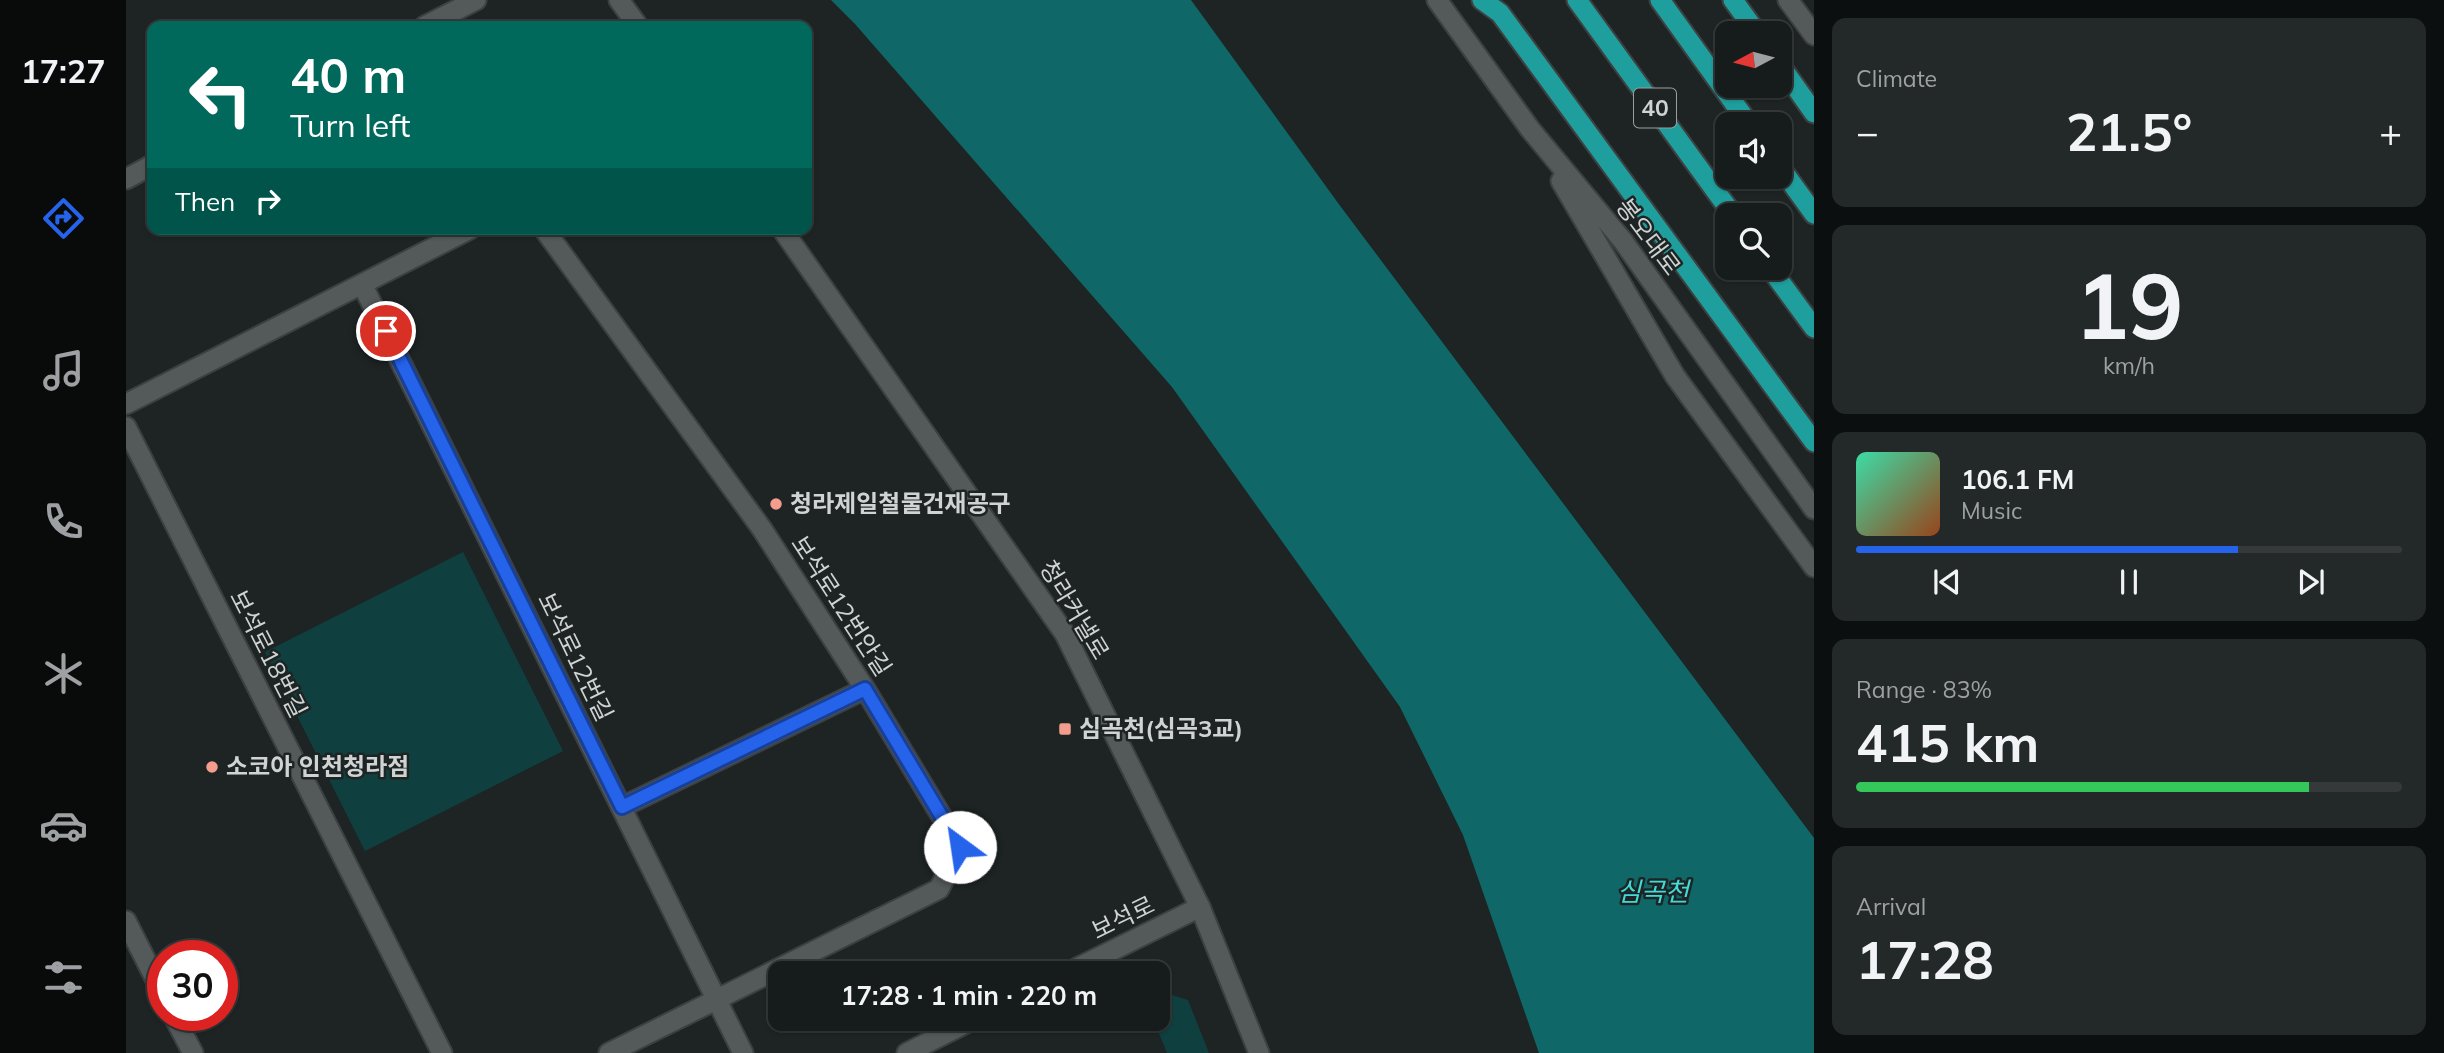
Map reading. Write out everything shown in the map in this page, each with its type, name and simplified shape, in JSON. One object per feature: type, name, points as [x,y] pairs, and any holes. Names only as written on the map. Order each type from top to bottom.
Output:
[{"type":"highway","points":[[1482,0],[1500,13],[1814,442]]},
{"type":"highway","name":"40","points":[[1577,0],[1723,203]]},
{"type":"highway","points":[[1660,0],[1740,112]]},
{"type":"highway","points":[[1733,0],[1748,21]]},
{"type":"highway","points":[[1792,82],[1814,113]]},
{"type":"highway","points":[[1792,184],[1814,214]]},
{"type":"highway","points":[[1779,280],[1814,328]]},
{"type":"street","points":[[435,21],[476,0]]},
{"type":"street","points":[[619,0],[634,21]]},
{"type":"street","name":"봉오대로","points":[[1437,0],[1531,129],[1623,241],[1814,509]]},
{"type":"street","points":[[1788,0],[1814,35]]},
{"type":"street","points":[[1531,129],[1675,376],[1814,567]]},
{"type":"street","points":[[126,179],[147,168]]},
{"type":"street","points":[[126,404],[458,235]]},
{"type":"street","name":"보석로12번안길","points":[[548,235],[762,529],[865,689],[960,847],[939,889],[717,1000]]},
{"type":"street","name":"청라커낼로","points":[[786,235],[1065,634],[1200,907],[1259,1053]]},
{"type":"street","name":"보석로12번길","points":[[362,284],[743,1053]]},
{"type":"street","name":"보석로18번길","points":[[126,427],[442,1053]]},
{"type":"street","points":[[622,807],[865,689]]},
{"type":"street","name":"보석로","points":[[1091,961],[1200,907]]},
{"type":"street","points":[[126,921],[147,962]]},
{"type":"street","points":[[609,1053],[717,1000]]},
{"type":"street","points":[[181,1031],[192,1053]]},
{"type":"street","points":[[906,1053],[950,1031]]},
{"type":"shaded area","points":[[463,552],[563,751],[365,851],[265,652]]},
{"type":"shaded area","points":[[1170,994],[1188,1000],[1209,1053],[1167,1053],[1158,1031],[1170,1031]]},
{"type":"water","name":"심곡천","points":[[831,0],[1191,0],[1338,203],[1814,838],[1814,1053],[1539,1053],[1463,835],[1400,707],[1172,387],[855,24]]},
{"type":"place","name":"청라제일철물건재공구","points":[[776,504]]},
{"type":"place","name":"심곡천(심곡3교)","points":[[1065,729]]},
{"type":"place","name":"소코아 인천청라점","points":[[212,767]]},
{"type":"route","points":[[386,331],[622,807],[865,689],[960,847]]}]
